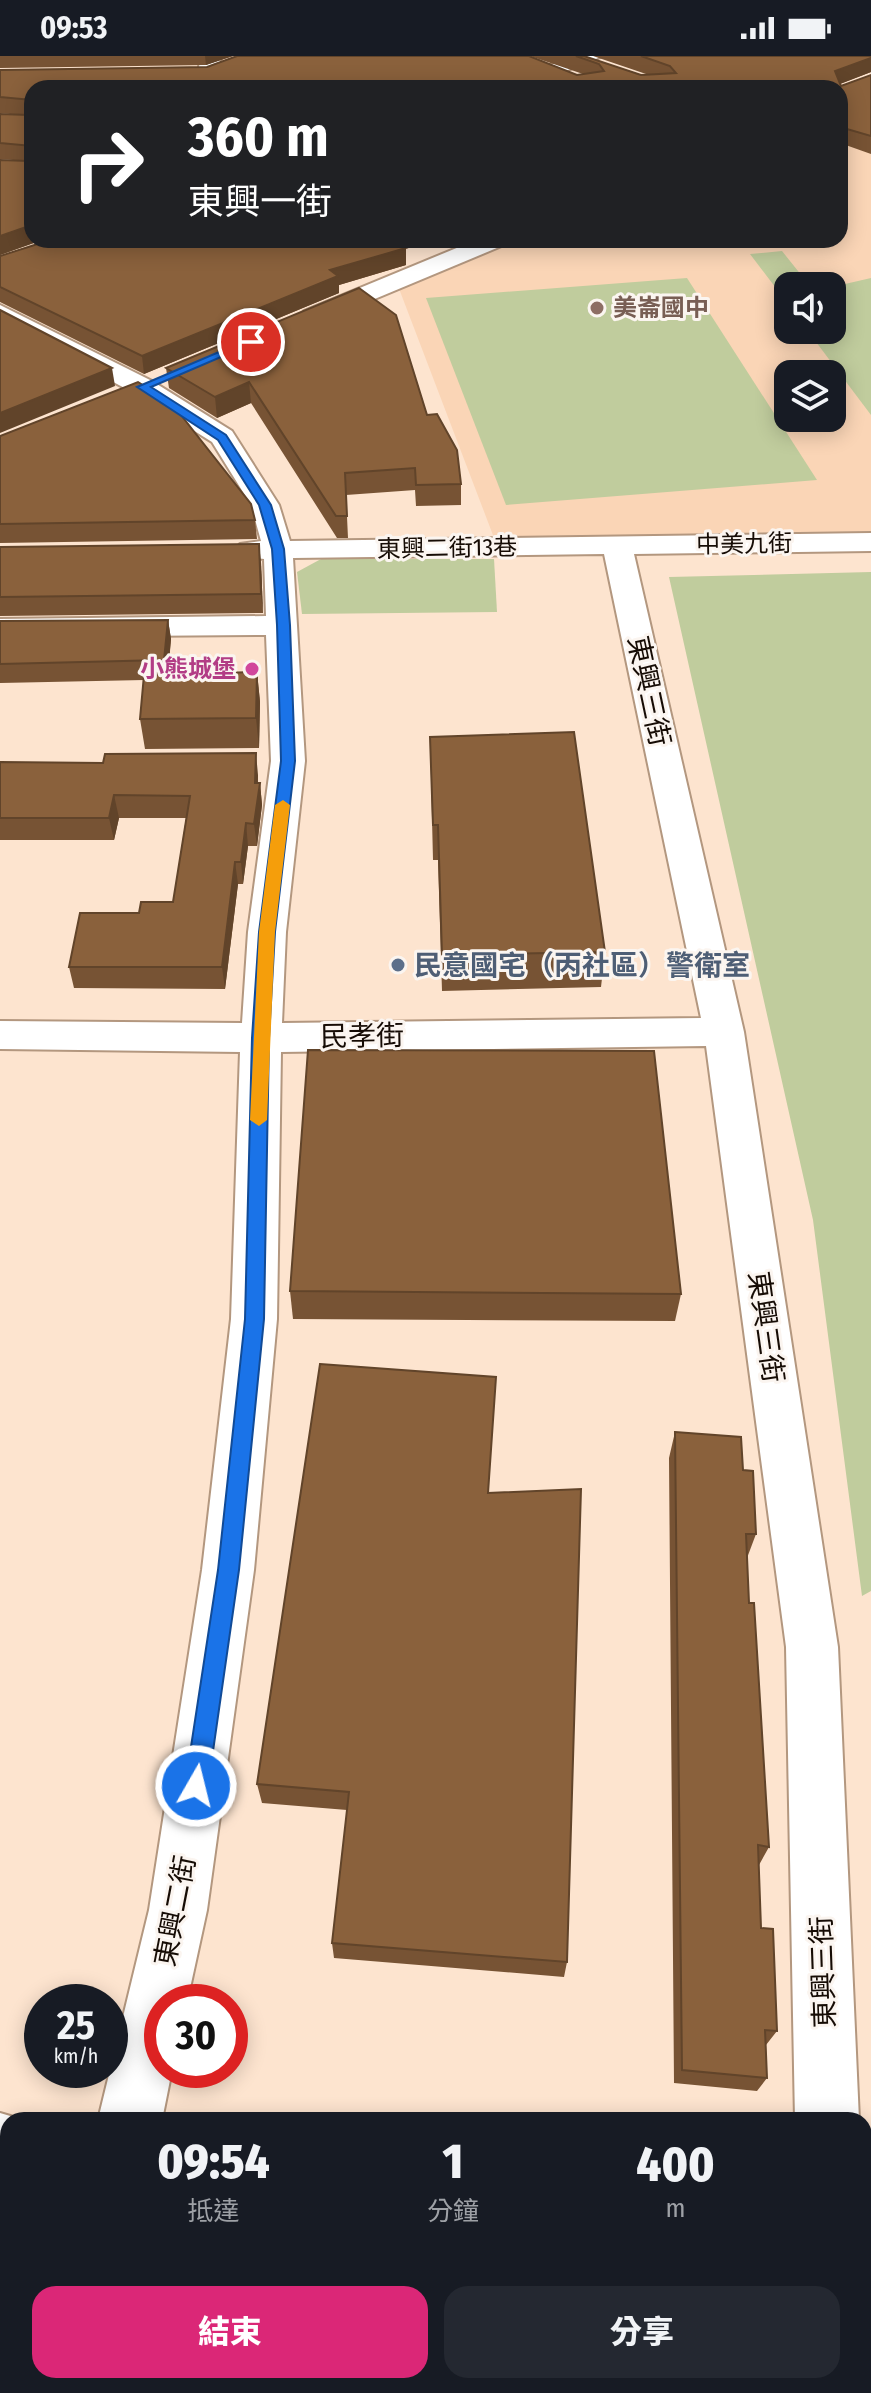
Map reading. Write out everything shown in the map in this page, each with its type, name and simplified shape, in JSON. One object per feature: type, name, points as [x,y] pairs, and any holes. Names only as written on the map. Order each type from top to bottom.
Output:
[{"type":"street","points":[[514,60],[573,80]]},
{"type":"street","points":[[528,80],[586,61]]},
{"type":"street","points":[[204,73],[234,65]]},
{"type":"street","points":[[284,328],[477,248]]},
{"type":"street","name":"東興二街","points":[[0,312],[143,387],[222,437],[265,505],[278,549],[283,625],[272,761],[254,1319],[228,1570],[178,1910],[132,2112]]},
{"type":"street","name":"中美九街","points":[[617,546],[871,542]]},
{"type":"street","name":"東興二街13巷","points":[[216,551],[617,546]]},
{"type":"street","name":"東興三街","points":[[617,546],[724,1032],[812,1647],[827,2112]]},
{"type":"street","points":[[0,628],[283,625]]},
{"type":"street","name":"民孝街","points":[[0,1035],[261,1038],[724,1032]]},
{"type":"shaded area","name":"美崙國中","points":[[871,98],[871,537],[496,543],[398,286],[495,248],[848,248],[848,108]]},
{"type":"green space","points":[[782,251],[799,272],[774,272],[774,286],[750,254]]},
{"type":"green space","points":[[687,278],[774,413],[774,432],[786,432],[817,480],[506,505],[426,298]]},
{"type":"green space","points":[[871,278],[871,415],[846,382],[846,360],[830,360],[818,344],[846,344],[846,284]]},
{"type":"green space","points":[[321,559],[494,559],[497,612],[302,614],[297,572]]},
{"type":"green space","points":[[871,572],[871,1591],[862,1596],[813,1220],[669,577]]},
{"type":"building","points":[[237,56],[529,56],[577,75],[604,71],[599,64],[576,56],[584,56],[641,75],[676,73],[670,66],[641,56],[871,56],[835,71],[839,80],[24,80],[24,99],[0,97],[0,70],[207,67]]},
{"type":"building","points":[[871,75],[871,136],[848,129],[848,83]]},
{"type":"building","points":[[0,114],[24,115],[24,145],[0,143]]},
{"type":"building","points":[[0,160],[24,161],[24,228],[0,236]]},
{"type":"building","points":[[25,248],[406,248],[330,270],[338,276],[142,356],[0,287],[0,256]]},
{"type":"building","points":[[359,288],[396,315],[427,415],[437,414],[457,450],[461,484],[416,485],[415,468],[345,473],[347,516],[336,516],[249,382],[215,397],[166,368]]},
{"type":"building","points":[[0,310],[112,368],[0,413]]},
{"type":"building","points":[[138,382],[186,412],[181,415],[251,504],[255,520],[0,524],[0,436]]},
{"type":"building","points":[[259,544],[261,594],[0,597],[0,547]]},
{"type":"building","points":[[168,620],[164,660],[0,664],[0,621]]},
{"type":"building","points":[[257,672],[256,718],[140,719],[144,675]]},
{"type":"building","points":[[574,732],[605,952],[442,955],[438,825],[433,825],[430,737]]},
{"type":"building","points":[[256,753],[255,783],[260,783],[254,824],[246,823],[241,862],[235,862],[222,967],[69,967],[80,913],[139,913],[141,902],[173,902],[190,796],[114,795],[109,818],[0,818],[0,762],[103,763],[105,754]]},
{"type":"building","points":[[308,1050],[654,1051],[681,1294],[290,1291]]},
{"type":"building","points":[[320,1364],[496,1377],[488,1493],[581,1489],[567,1962],[332,1943],[349,1792],[257,1784]]},
{"type":"building","points":[[675,1432],[741,1437],[743,1470],[753,1471],[756,1534],[746,1534],[749,1603],[754,1603],[769,1847],[758,1845],[761,1928],[773,1929],[777,2031],[765,2030],[767,2078],[682,2070]]},
{"type":"slow traffic","points":[[259,1120],[267,932],[283,805]]},
{"type":"place","name":"美崙國中","points":[[597,308]]},
{"type":"place","name":"小熊城堡","points":[[252,669]]},
{"type":"place","name":"民意國宅（丙社區）警衛室","points":[[398,965]]},
{"type":"route","points":[[196,1786],[228,1570],[254,1319],[261,1038],[267,932],[288,761],[283,625],[278,549],[265,505],[222,437],[143,387],[251,342]]}]
